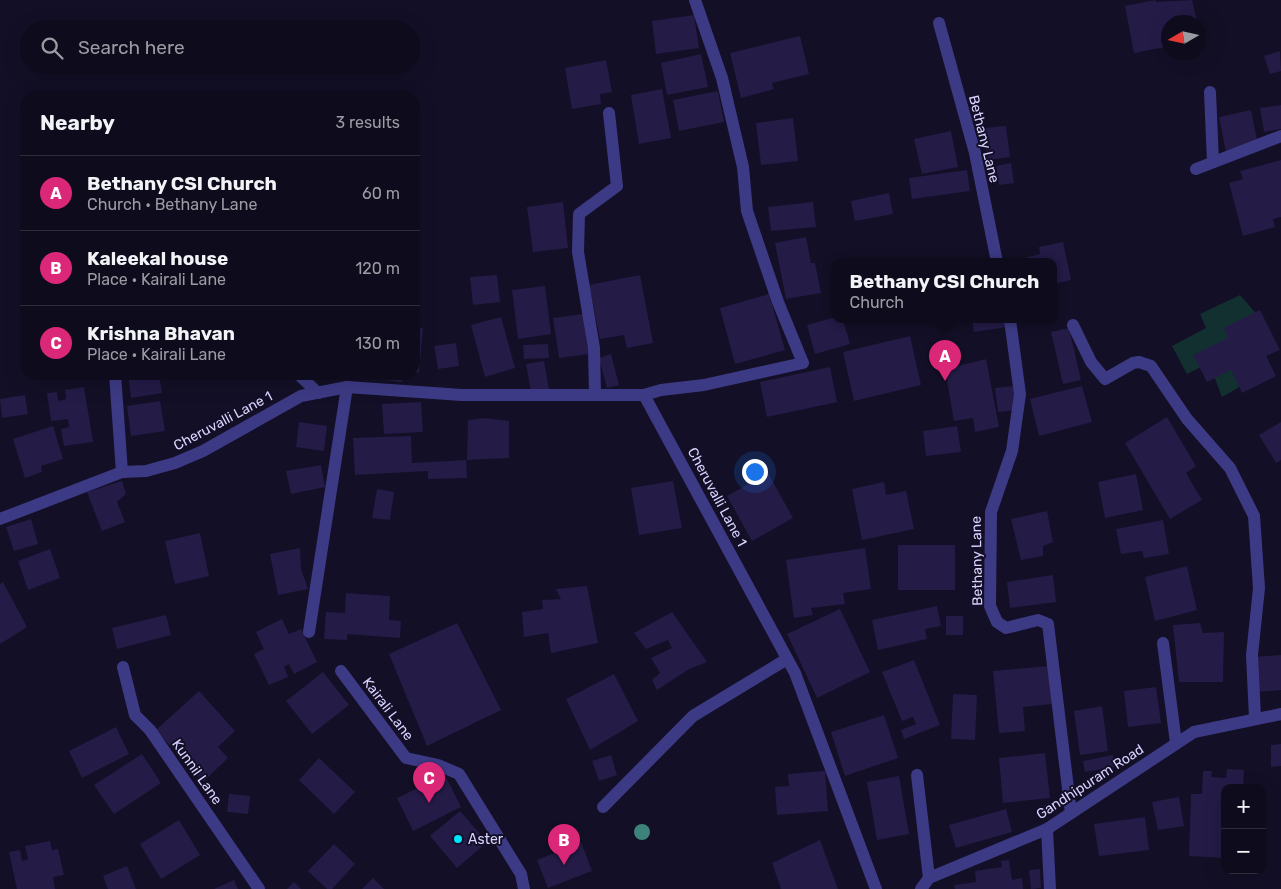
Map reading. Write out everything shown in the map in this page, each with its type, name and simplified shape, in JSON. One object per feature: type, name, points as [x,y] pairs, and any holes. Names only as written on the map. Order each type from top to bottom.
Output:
[{"type":"street","points":[[644,395],[661,390],[704,385],[803,363],[765,266],[747,211],[743,167],[722,78],[695,0]]},
{"type":"street","name":"Bethany Lane","points":[[939,23],[975,153],[996,258]]},
{"type":"street","points":[[1210,92],[1213,162]]},
{"type":"street","points":[[595,395],[594,348],[578,252],[579,214],[617,186],[609,113]]},
{"type":"street","points":[[1196,169],[1281,136]]},
{"type":"street","name":"Bethany Lane","points":[[1010,323],[1020,394],[1012,451],[991,512],[990,606],[997,622],[1006,628],[1038,620],[1048,624],[1071,813]]},
{"type":"street","points":[[1073,325],[1091,362],[1105,379],[1133,363],[1139,362],[1152,366],[1188,419],[1230,468],[1254,516],[1259,588],[1252,655],[1255,718]]},
{"type":"street","points":[[115,380],[122,472]]},
{"type":"street","points":[[304,380],[318,393]]},
{"type":"street","points":[[309,632],[347,387]]},
{"type":"street","name":"Cheruvalli Lane 1","points":[[0,519],[122,472],[146,471],[175,463],[203,450],[301,396],[347,387],[462,395],[644,395],[795,673],[876,889]]},
{"type":"street","points":[[1163,643],[1176,743]]},
{"type":"street","points":[[603,807],[693,716],[786,658]]},
{"type":"street","name":"Kunnil Lane","points":[[123,667],[135,715],[160,745],[258,889]]},
{"type":"street","name":"Kairali Lane","points":[[341,671],[406,758],[438,765],[459,774],[520,874],[524,889]]},
{"type":"street","name":"Gandhipuram Road","points":[[921,889],[930,878],[1047,829],[1194,732],[1281,714]]},
{"type":"street","points":[[918,775],[930,878]]},
{"type":"street","points":[[1047,829],[1050,889]]},
{"type":"green space","points":[[1240,295],[1259,317],[1269,370],[1222,397],[1209,363],[1187,374],[1172,346],[1206,328],[1200,314]]},
{"type":"building","points":[[1155,0],[1156,2],[1192,0],[1195,15],[1161,15],[1161,48],[1134,53],[1125,6]]},
{"type":"building","points":[[694,15],[699,48],[656,54],[652,21]]},
{"type":"building","points":[[800,36],[809,74],[772,83],[774,89],[741,98],[730,53]]},
{"type":"building","points":[[1280,51],[1281,71],[1270,74],[1264,56]]},
{"type":"building","points":[[701,54],[708,87],[667,95],[661,63]]},
{"type":"building","points":[[606,60],[612,92],[600,94],[601,104],[572,109],[565,68]]},
{"type":"building","points":[[662,89],[671,138],[639,144],[631,95]]},
{"type":"building","points":[[718,91],[724,122],[679,131],[673,100]]},
{"type":"building","points":[[1281,105],[1281,129],[1264,132],[1260,108]]},
{"type":"building","points":[[1251,110],[1258,145],[1226,152],[1219,117]]},
{"type":"building","points":[[793,118],[798,161],[761,165],[756,123]]},
{"type":"building","points":[[1006,126],[1010,157],[988,160],[984,128]]},
{"type":"building","points":[[951,131],[958,167],[922,174],[914,139]]},
{"type":"building","points":[[1281,160],[1281,217],[1273,219],[1275,227],[1243,236],[1229,183],[1243,179],[1240,171]]},
{"type":"building","points":[[1011,163],[1014,183],[999,185],[996,166]]},
{"type":"building","points":[[967,170],[970,191],[912,199],[909,178]]},
{"type":"building","points":[[889,193],[893,214],[855,221],[851,201]]},
{"type":"building","points":[[563,202],[568,248],[533,252],[527,207]]},
{"type":"building","points":[[813,202],[816,227],[771,231],[768,207]]},
{"type":"building","points":[[806,237],[811,263],[815,263],[821,293],[786,299],[775,243]]},
{"type":"building","points":[[1063,242],[1071,280],[1057,283],[1057,258],[1024,258],[1040,254],[1039,247]]},
{"type":"building","points":[[497,275],[500,302],[473,305],[470,277]]},
{"type":"building","points":[[640,275],[653,343],[627,348],[624,335],[600,339],[589,285]]},
{"type":"building","points":[[545,286],[551,334],[518,339],[512,290]]},
{"type":"building","points":[[769,294],[785,350],[735,364],[720,308]]},
{"type":"building","points":[[1260,310],[1280,350],[1266,356],[1276,376],[1242,393],[1231,370],[1207,382],[1193,355],[1228,338],[1224,328]]},
{"type":"building","points":[[583,314],[589,354],[559,358],[553,318]]},
{"type":"building","points":[[501,317],[515,368],[485,377],[471,325]]},
{"type":"building","points":[[832,318],[832,323],[844,323],[850,344],[815,354],[807,325]]},
{"type":"building","points":[[972,323],[1006,323],[1007,327],[974,332]]},
{"type":"building","points":[[420,328],[423,328],[420,362]]},
{"type":"building","points":[[1069,328],[1081,380],[1063,384],[1051,332]]},
{"type":"building","points":[[910,336],[921,385],[854,401],[843,352]]},
{"type":"building","points":[[456,343],[459,366],[438,369],[434,346]]},
{"type":"building","points":[[548,344],[549,358],[524,359],[523,345]]},
{"type":"building","points":[[611,354],[619,385],[607,388],[599,358]]},
{"type":"building","points":[[986,359],[999,427],[975,432],[973,418],[954,421],[945,369]]},
{"type":"building","points":[[544,361],[549,389],[531,392],[526,364]]},
{"type":"building","points":[[830,367],[837,402],[767,417],[760,382]]},
{"type":"building","points":[[129,380],[160,380],[162,393],[131,398]]},
{"type":"building","points":[[383,380],[402,380],[402,382]]},
{"type":"building","points":[[1014,386],[1017,410],[998,412],[995,388]]},
{"type":"building","points":[[1082,386],[1092,422],[1039,436],[1030,399]]},
{"type":"building","points":[[84,387],[93,442],[64,446],[61,429],[69,427],[68,419],[51,421],[47,393],[57,392],[58,401],[66,399],[65,390]]},
{"type":"building","points":[[25,395],[28,414],[2,418],[0,399]]},
{"type":"building","points":[[160,401],[165,431],[131,436],[127,406]]},
{"type":"building","points":[[421,402],[423,432],[384,434],[382,404]]},
{"type":"building","points":[[1167,417],[1196,466],[1186,473],[1202,500],[1170,519],[1125,443]]},
{"type":"building","points":[[485,418],[509,421],[509,458],[467,460],[468,420]]},
{"type":"building","points":[[299,422],[327,426],[324,451],[296,447]]},
{"type":"building","points":[[1281,422],[1281,460],[1276,463],[1259,435]]},
{"type":"building","points":[[53,426],[63,459],[41,466],[42,472],[25,478],[13,439]]},
{"type":"building","points":[[957,426],[961,452],[926,456],[923,431]]},
{"type":"building","points":[[411,436],[412,463],[466,460],[467,478],[428,479],[428,471],[355,475],[353,438]]},
{"type":"building","points":[[321,465],[325,487],[291,494],[286,471]]},
{"type":"building","points":[[768,473],[793,518],[752,541],[727,496]]},
{"type":"building","points":[[1136,474],[1143,510],[1105,518],[1098,482]]},
{"type":"building","points":[[122,481],[126,494],[117,502],[125,522],[102,531],[87,492]]},
{"type":"building","points":[[673,481],[682,528],[639,535],[631,488]]},
{"type":"building","points":[[884,482],[886,495],[906,491],[914,529],[862,540],[852,489]]},
{"type":"building","points":[[377,489],[394,492],[390,520],[372,518]]},
{"type":"building","points":[[1047,511],[1053,542],[1043,546],[1043,556],[1021,560],[1011,519]]},
{"type":"building","points":[[31,519],[38,544],[14,551],[6,527]]},
{"type":"building","points":[[1163,520],[1169,554],[1144,558],[1142,551],[1121,554],[1116,529]]},
{"type":"building","points":[[200,533],[209,576],[175,584],[165,541]]},
{"type":"building","points":[[898,545],[955,545],[955,590],[898,590]]},
{"type":"building","points":[[300,548],[301,569],[308,589],[278,595],[270,554]]},
{"type":"building","points":[[865,548],[871,589],[843,593],[845,604],[811,608],[813,615],[794,618],[786,560]]},
{"type":"building","points":[[50,549],[60,578],[28,590],[18,561]]},
{"type":"building","points":[[1187,566],[1197,610],[1155,621],[1145,577]]},
{"type":"building","points":[[1053,575],[1056,602],[1010,608],[1007,582]]},
{"type":"building","points":[[3,582],[27,627],[0,644],[0,584]]},
{"type":"building","points":[[587,586],[598,643],[551,653],[548,633],[524,637],[522,612],[543,609],[542,600],[561,599],[556,589]]},
{"type":"building","points":[[346,593],[390,596],[389,620],[401,621],[400,638],[347,634],[347,640],[324,639],[326,612],[345,613]]},
{"type":"building","points":[[937,606],[941,626],[925,629],[927,639],[878,650],[872,620]]},
{"type":"building","points":[[840,609],[870,672],[817,698],[787,634]]},
{"type":"building","points":[[672,612],[707,662],[689,669],[657,690],[652,680],[660,673],[651,658],[672,648],[668,640],[646,649],[634,633]]},
{"type":"building","points":[[166,615],[171,635],[117,649],[112,628]]},
{"type":"building","points":[[946,616],[963,616],[963,635],[946,635]]},
{"type":"building","points":[[282,619],[289,634],[301,629],[317,662],[294,674],[289,664],[284,667],[288,677],[269,685],[254,654],[264,649],[256,632]]},
{"type":"building","points":[[457,623],[501,710],[427,746],[389,654]]},
{"type":"building","points":[[1200,623],[1203,633],[1224,632],[1223,682],[1179,682],[1173,625]]},
{"type":"building","points":[[1281,655],[1281,690],[1256,692],[1254,657]]},
{"type":"building","points":[[914,660],[940,725],[904,739],[901,730],[916,724],[913,717],[902,721],[882,672]]},
{"type":"building","points":[[1048,666],[1052,704],[1023,707],[1025,731],[999,733],[993,671]]},
{"type":"building","points":[[323,672],[349,705],[312,734],[286,701]]},
{"type":"building","points":[[614,674],[638,721],[590,750],[566,699]]},
{"type":"building","points":[[1156,687],[1161,723],[1128,727],[1124,691]]},
{"type":"building","points":[[199,691],[235,731],[218,747],[228,758],[203,782],[156,730]]},
{"type":"building","points":[[953,694],[977,695],[975,740],[951,739]]},
{"type":"building","points":[[1102,706],[1108,751],[1080,755],[1074,711]]},
{"type":"building","points":[[884,715],[898,758],[845,776],[831,732]]},
{"type":"building","points":[[116,727],[129,754],[82,778],[69,751]]},
{"type":"building","points":[[1281,744],[1281,766],[1271,767],[1271,745]]},
{"type":"building","points":[[1045,753],[1050,798],[1003,803],[999,758]]},
{"type":"building","points":[[142,754],[161,783],[114,814],[94,785]]},
{"type":"building","points":[[611,755],[617,775],[599,781],[592,761]]},
{"type":"building","points":[[1113,755],[1115,767],[1085,772],[1083,761]]},
{"type":"building","points":[[319,758],[355,792],[334,814],[299,780]]},
{"type":"building","points":[[1227,769],[1244,770],[1243,784],[1221,784],[1221,858],[1189,856],[1191,794],[1202,794],[1203,771],[1212,771],[1211,777],[1226,778]]},
{"type":"building","points":[[825,771],[828,811],[777,815],[775,787],[789,786],[788,774]]},
{"type":"building","points":[[445,775],[461,807],[413,831],[397,798]]},
{"type":"building","points":[[899,776],[909,834],[877,840],[867,782]]},
{"type":"building","points":[[229,794],[250,796],[248,814],[227,812]]},
{"type":"building","points":[[1179,797],[1184,826],[1158,830],[1152,802]]},
{"type":"building","points":[[1006,809],[1012,832],[956,848],[949,825]]},
{"type":"building","name":"Aster","points":[[460,811],[487,842],[457,868],[430,836]]},
{"type":"building","points":[[1145,817],[1149,850],[1099,856],[1094,824]]},
{"type":"building","points":[[179,820],[200,855],[161,879],[140,844]]},
{"type":"building","points":[[820,840],[838,889],[781,889],[772,863]]},
{"type":"building","points":[[50,841],[52,850],[58,849],[64,875],[53,877],[55,889],[17,889],[9,852],[20,850],[22,861],[28,859],[25,846]]},
{"type":"building","points":[[581,842],[592,871],[548,888],[537,860]]},
{"type":"building","points":[[334,844],[355,864],[332,889],[327,889],[308,871]]},
{"type":"building","points":[[1009,860],[1012,880],[1022,878],[1023,889],[955,889],[954,885],[976,882],[975,871],[1002,867],[1001,861]]},
{"type":"building","points":[[127,866],[136,889],[108,889],[103,876]]},
{"type":"building","points":[[1040,869],[1041,888],[1031,889],[1029,870]]},
{"type":"building","points":[[373,878],[384,889],[362,889]]},
{"type":"building","points":[[234,880],[238,889],[214,889]]},
{"type":"building","points":[[294,882],[301,889],[287,889]]},
{"type":"place","name":"Bethany CSI Church","points":[[945,381]]},
{"type":"place","name":"Krishna Bhavan","points":[[429,803]]},
{"type":"place","name":"Aster","points":[[458,839]]},
{"type":"place","name":"Kaleekal house","points":[[564,865]]}]
